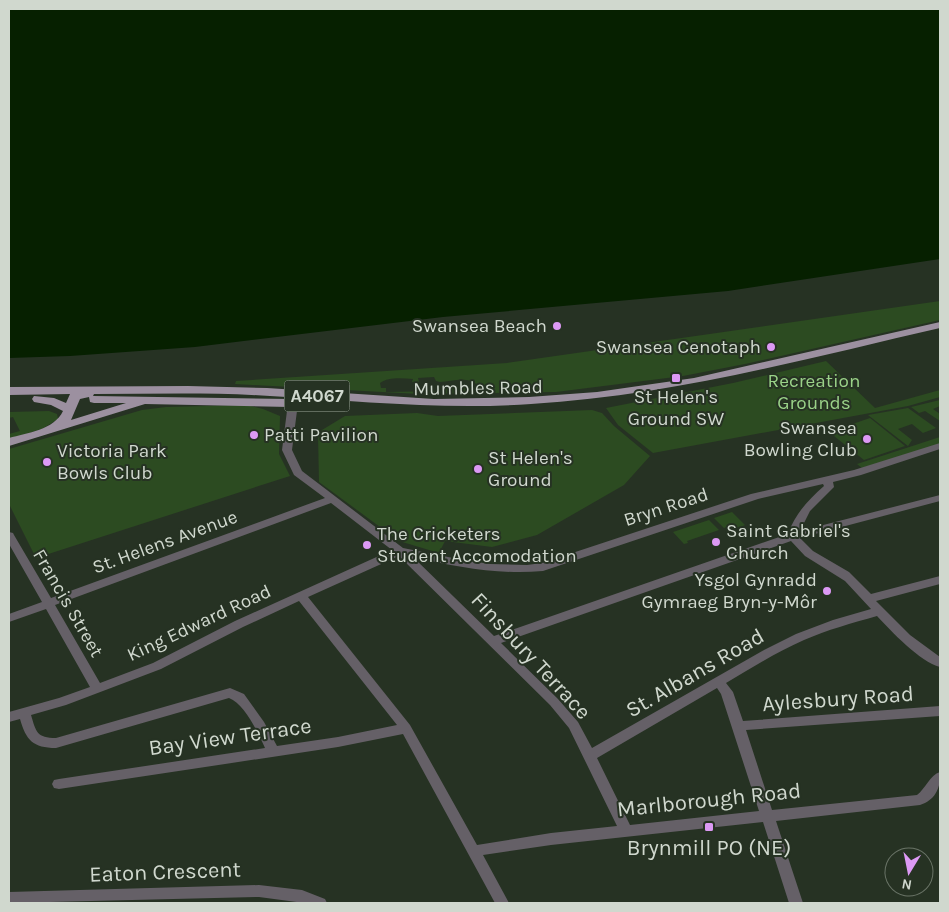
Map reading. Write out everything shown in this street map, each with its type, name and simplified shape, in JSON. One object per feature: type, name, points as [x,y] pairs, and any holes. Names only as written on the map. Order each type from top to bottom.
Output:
[{"type":"main road","name":"Mumbles Road","points":[[598,398],[694,381],[940,324]]},
{"type":"main road","name":"Mumbles Road","points":[[77,401],[161,399],[431,409],[598,398],[696,384],[940,331]]},
{"type":"main road","points":[[9,400],[77,401],[104,390]]},
{"type":"main road","name":"A4067","points":[[9,391],[49,391]]},
{"type":"main road","name":"Mumbles Road","points":[[49,391],[267,392],[434,403],[531,403]]},
{"type":"main road","points":[[49,391],[77,401]]},
{"type":"main road","points":[[9,442],[138,403],[161,399]]},
{"type":"main road","points":[[76,422],[77,401]]},
{"type":"main road","points":[[50,430],[64,422],[77,401]]},
{"type":"street","name":"Finsbury Terrace","points":[[292,403],[286,450],[298,473],[400,551],[554,702],[574,725],[626,830]]},
{"type":"street","name":"Bryn Road","points":[[400,551],[440,560],[528,569],[543,566],[755,496],[858,473],[940,446]]},
{"type":"street","points":[[827,480],[829,487],[808,505],[796,524],[793,536],[796,542],[844,574],[879,611],[928,656],[940,663]]},
{"type":"street","points":[[493,641],[793,536],[940,498]]},
{"type":"street","name":"St. Helens Avenue","points":[[9,618],[333,499]]},
{"type":"street","name":"Francis Street","points":[[9,535],[97,688]]},
{"type":"street","name":"King Edward Road","points":[[9,717],[62,702],[157,666],[301,596],[400,551]]},
{"type":"street","points":[[868,599],[940,580]]},
{"type":"street","points":[[301,596],[406,728],[502,903]]},
{"type":"street","name":"St. Albans Road","points":[[590,755],[800,637],[836,623],[879,611]]},
{"type":"street","points":[[718,682],[727,692],[796,903]]},
{"type":"street","points":[[24,712],[30,735],[38,742],[46,744],[56,743],[230,692],[240,697],[260,725],[273,752]]},
{"type":"street","name":"Aylesbury Road","points":[[739,726],[940,712]]},
{"type":"street","name":"Bay View Terrace","points":[[59,784],[338,742],[406,728]]},
{"type":"street","name":"Marlborough Road","points":[[473,851],[626,830],[920,800],[928,794],[940,777]]},
{"type":"street","name":"Eaton Crescent","points":[[9,898],[45,900],[259,891],[302,896],[320,903]]},
{"type":"green space","points":[[940,301],[940,320],[683,376],[556,392],[419,394],[235,384],[236,381],[507,363]],"holes":[[[434,377],[436,381],[465,380],[478,385],[459,389],[443,385],[443,391],[386,392],[386,388],[381,388],[380,383],[395,378],[413,379],[412,382],[419,382],[418,378]]]},
{"type":"green space","name":"Recreation Grounds","points":[[826,361],[875,408],[940,390],[940,397],[908,406],[653,453],[618,425],[606,408],[733,383]]},
{"type":"green space","points":[[940,400],[940,406],[933,409],[940,414],[940,421],[925,411],[919,413],[911,407]]},
{"type":"green space","points":[[247,405],[280,416],[279,454],[290,476],[36,558],[9,504],[9,449],[142,410],[166,407]]},
{"type":"green space","points":[[908,408],[936,428],[923,433],[912,424],[898,429],[912,440],[908,446],[868,415]]},
{"type":"green space","name":"St Helen's Ground","points":[[592,410],[602,413],[614,426],[650,456],[624,485],[537,535],[492,547],[445,541],[439,553],[399,541],[319,482],[318,435],[322,430],[345,416],[417,413],[438,416]]},
{"type":"green space","points":[[49,411],[57,414],[58,419],[42,429],[9,439],[9,434],[20,431],[13,417],[9,418],[9,412]]},
{"type":"green space","name":"Swansea Bowling Club","points":[[870,418],[905,446],[864,460],[829,432]]},
{"type":"green space","points":[[940,437],[940,444],[862,468],[857,464]]},
{"type":"green space","points":[[732,512],[745,525],[738,528],[734,524],[724,528],[714,518]]},
{"type":"green space","points":[[709,520],[719,530],[687,541],[688,543],[684,544],[673,532]]},
{"type":"shaded area","points":[[9,9],[940,9],[940,259],[728,291],[443,317],[195,347],[70,356],[9,358]]},
{"type":"place","name":"Swansea Beach","points":[[557,326]]},
{"type":"place","name":"Swansea Cenotaph","points":[[771,347]]},
{"type":"place","name":"St Helen's Ground SW","points":[[676,378]]},
{"type":"place","name":"Patti Pavilion","points":[[254,435]]},
{"type":"place","name":"Swansea Bowling Club","points":[[867,439]]},
{"type":"place","name":"Victoria Park Bowls Club","points":[[47,462]]},
{"type":"place","name":"St Helen's Ground","points":[[478,469]]},
{"type":"place","name":"Saint Gabriel's Church","points":[[716,542]]},
{"type":"place","name":"The Cricketers Student Accomodation","points":[[367,545]]},
{"type":"place","name":"Ysgol Gynradd Gymraeg Bryn-y-Môr","points":[[827,591]]},
{"type":"place","name":"Brynmill PO (NE)","points":[[709,827]]}]
